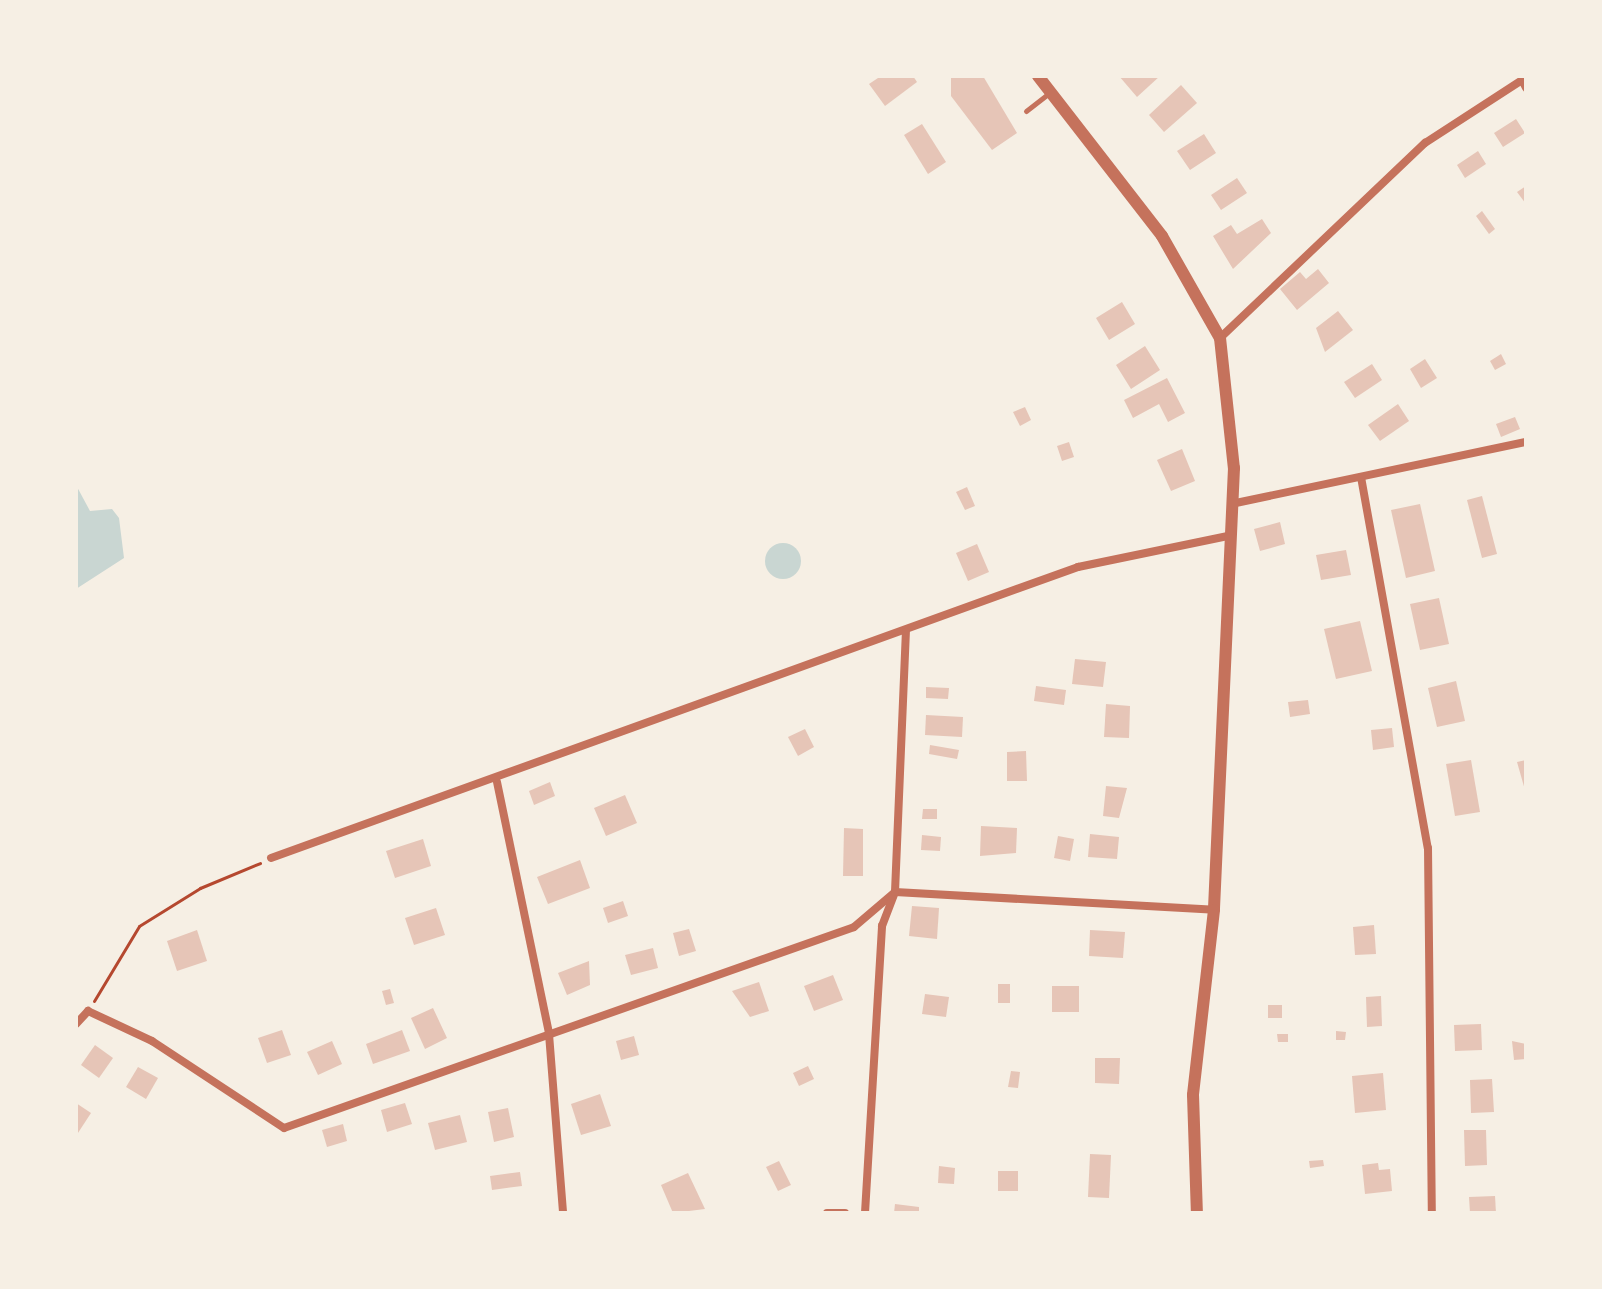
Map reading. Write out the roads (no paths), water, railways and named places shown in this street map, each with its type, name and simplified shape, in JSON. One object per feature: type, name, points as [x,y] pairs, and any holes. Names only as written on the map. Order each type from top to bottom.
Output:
[{"type":"street","points":[[1038,76],[1162,236],[1220,338],[1234,468],[1228,536],[1214,910],[1193,1095],[1197,1213]]},
{"type":"street","points":[[1220,338],[1425,143],[1524,81]]},
{"type":"street","points":[[1231,504],[1526,442]]},
{"type":"street","points":[[1361,477],[1428,848],[1432,1213]]},
{"type":"street","points":[[271,858],[497,782],[1078,567],[1228,536]]},
{"type":"street","points":[[865,1213],[882,926],[895,892],[906,632]]},
{"type":"street","points":[[497,782],[549,1034],[563,1213]]},
{"type":"street","points":[[76,1024],[88,1011],[152,1041],[284,1128],[854,927],[895,892],[1214,910]]},
{"type":"street","points":[[827,1213],[845,1213]]},
{"type":"lane","points":[[1026,111],[1052,91]]}]
